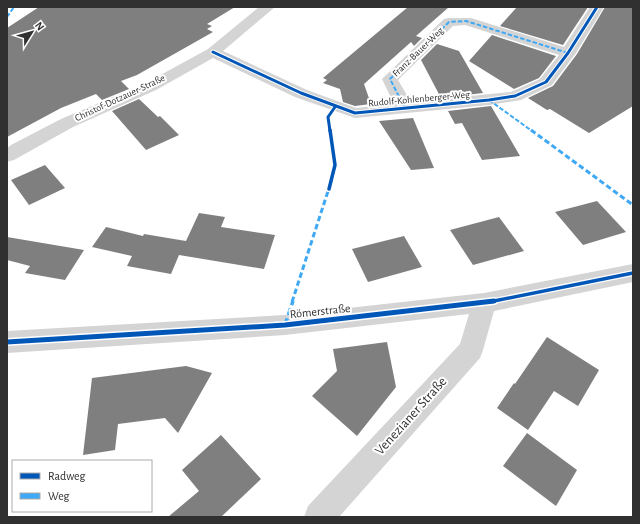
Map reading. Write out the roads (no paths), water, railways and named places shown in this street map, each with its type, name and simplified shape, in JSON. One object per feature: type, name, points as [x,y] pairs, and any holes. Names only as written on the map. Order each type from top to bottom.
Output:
[{"type":"street","name":"Christof-Dotzauer-Straße","points":[[7,156],[67,123],[150,87],[213,52],[268,7]]},
{"type":"street","name":"Rudolf-Kohlenberger-Weg","points":[[213,52],[269,79],[335,107],[355,113],[489,100],[515,96],[546,82],[568,53],[597,7]]},
{"type":"street","name":"Franz-Bauer-Weg","points":[[405,108],[390,79],[449,22],[466,21],[568,53]]},
{"type":"street","name":"Römerstraße","points":[[7,342],[285,325],[484,303],[633,273]]},
{"type":"street","name":"Venezianer Straße","points":[[319,517],[471,350],[484,303]]}]
